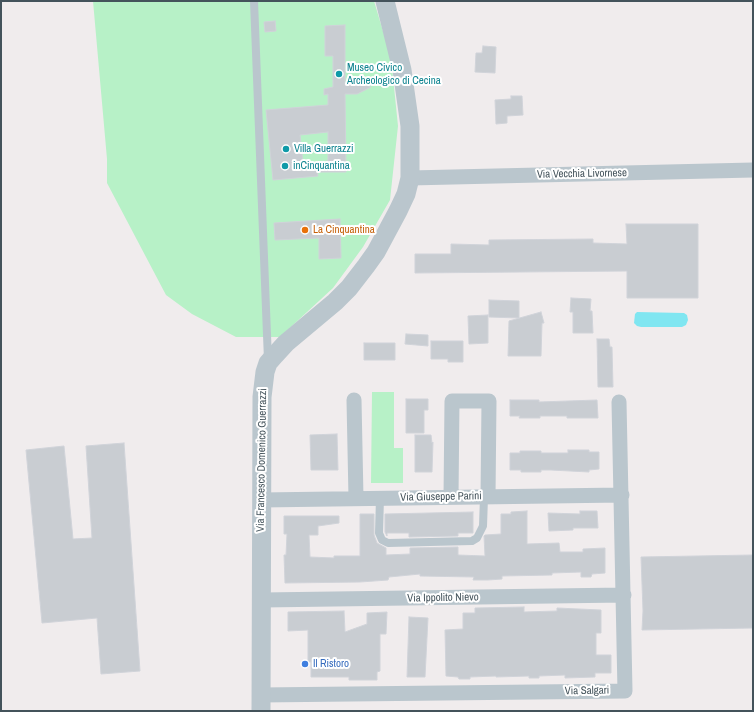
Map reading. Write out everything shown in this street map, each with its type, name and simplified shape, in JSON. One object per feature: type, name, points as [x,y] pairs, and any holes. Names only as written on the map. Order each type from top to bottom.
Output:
[{"type":"street","name":"Via Francesco Domenico Guerrazzi","points":[[261,703],[261,500],[263,381],[268,363],[286,343],[349,288],[362,272],[376,252],[398,211],[406,194],[410,178],[410,126],[402,70],[386,1]]},
{"type":"street","name":"Via Vecchia Livornese","points":[[410,178],[753,170]]},
{"type":"street","points":[[354,400],[356,498]]},
{"type":"street","points":[[451,497],[452,401],[489,401],[486,497]]},
{"type":"street","name":"Via Salgari","points":[[261,703],[625,691],[619,402]]},
{"type":"street","name":"Via Giuseppe Parini","points":[[261,500],[622,495]]},
{"type":"street","name":"Via Ippolito Nievo","points":[[262,600],[624,595]]},
{"type":"lane","points":[[254,1],[268,363]]},
{"type":"lane","points":[[380,498],[380,533],[382,540],[388,543],[472,541],[477,538],[483,526],[486,497]]},
{"type":"green space","points":[[93,1],[374,1],[391,58],[398,126],[390,200],[363,247],[333,288],[280,337],[236,337],[192,314],[166,295],[107,183],[107,159]]},
{"type":"green space","points":[[372,392],[394,392],[394,448],[403,448],[403,483],[371,483]]},
{"type":"water","points":[[637,312],[684,313],[687,315],[688,320],[686,325],[682,327],[641,327],[634,323],[635,314]]},
{"type":"building","points":[[275,21],[276,31],[265,32],[264,22]]},
{"type":"building","points":[[345,25],[345,85],[357,82],[371,87],[357,94],[345,94],[346,172],[317,172],[318,176],[273,180],[266,110],[328,105],[328,94],[324,95],[324,89],[333,87],[333,56],[325,56],[325,26]],"holes":[[[328,132],[328,161],[303,164],[300,135]]]},
{"type":"building","points":[[483,46],[496,47],[495,73],[475,72],[476,53],[482,53]]},
{"type":"building","points":[[511,96],[522,96],[523,115],[507,116],[507,123],[496,124],[495,100],[511,99]]},
{"type":"building","points":[[340,219],[341,258],[319,259],[319,238],[275,240],[274,223]]},
{"type":"building","points":[[626,224],[698,224],[698,298],[627,298],[627,271],[415,273],[415,254],[451,254],[451,244],[489,245],[489,240],[593,239],[593,243],[627,244]]},
{"type":"building","points":[[571,298],[591,299],[590,311],[592,311],[593,333],[573,333],[573,312],[570,312]]},
{"type":"building","points":[[489,300],[519,301],[519,318],[489,317]]},
{"type":"building","points":[[541,312],[544,323],[542,323],[541,356],[508,356],[509,321]]},
{"type":"building","points":[[488,315],[488,343],[469,344],[468,316]]},
{"type":"building","points":[[406,334],[428,335],[428,346],[405,344]]},
{"type":"building","points":[[597,339],[609,339],[610,347],[612,347],[613,387],[598,387]]},
{"type":"building","points":[[431,341],[463,341],[463,362],[448,362],[448,359],[431,359]]},
{"type":"building","points":[[364,343],[395,343],[395,360],[364,360]]},
{"type":"building","points":[[406,399],[428,399],[428,410],[424,410],[424,433],[406,433]]},
{"type":"building","points":[[510,400],[539,400],[539,402],[597,400],[598,418],[540,416],[540,418],[519,418],[520,416],[510,416]]},
{"type":"building","points":[[337,434],[338,470],[311,470],[310,435]]},
{"type":"building","points":[[415,435],[431,435],[432,443],[433,442],[432,472],[415,472]]},
{"type":"building","points":[[124,443],[140,671],[101,674],[97,618],[42,623],[26,450],[64,446],[73,539],[92,538],[86,446]]},
{"type":"building","points":[[568,450],[589,450],[589,452],[599,452],[599,469],[589,470],[589,472],[541,470],[541,472],[521,472],[521,470],[510,470],[510,453],[520,453],[520,451],[541,451],[541,453],[568,453]]},
{"type":"building","points":[[527,511],[527,544],[559,543],[560,552],[583,552],[583,549],[605,548],[605,573],[592,574],[591,577],[581,577],[581,572],[552,573],[552,575],[502,576],[502,579],[488,580],[473,580],[474,577],[420,576],[420,574],[389,577],[388,580],[360,582],[285,583],[284,555],[286,555],[287,534],[284,534],[284,516],[339,516],[339,523],[318,526],[318,535],[309,535],[310,557],[334,558],[334,556],[360,556],[360,514],[374,514],[374,535],[377,543],[386,548],[386,555],[410,554],[410,548],[458,547],[458,555],[485,556],[484,536],[501,534],[501,514]]},
{"type":"building","points":[[580,511],[597,511],[598,528],[573,528],[573,530],[549,531],[548,513],[580,514]]},
{"type":"building","points":[[473,512],[473,533],[458,533],[458,536],[409,537],[409,533],[387,533],[387,536],[385,532],[385,514]]},
{"type":"building","points":[[753,555],[753,628],[642,630],[643,611],[641,557]]},
{"type":"building","points":[[524,607],[524,612],[557,611],[557,608],[601,610],[601,633],[596,633],[596,655],[611,655],[611,673],[595,673],[595,677],[565,678],[565,675],[539,676],[539,678],[529,678],[529,676],[470,677],[470,679],[459,679],[458,677],[446,676],[445,630],[463,629],[463,613],[475,613],[475,608]]},
{"type":"building","points":[[344,611],[345,632],[367,624],[367,613],[387,612],[386,634],[380,634],[380,671],[377,672],[377,680],[349,680],[349,677],[311,677],[311,662],[308,662],[308,630],[288,631],[288,612]]},
{"type":"building","points":[[409,617],[428,618],[425,677],[407,677]]},
{"type":"place","name":"Museo Civico Archeologico di Cecina","points":[[339,74]]},
{"type":"place","name":"Villa Guerrazzi","points":[[286,149]]},
{"type":"place","name":"inCinquantina","points":[[285,166]]},
{"type":"place","name":"La Cinquantina","points":[[305,230]]},
{"type":"place","name":"Il Ristoro","points":[[305,664]]}]
